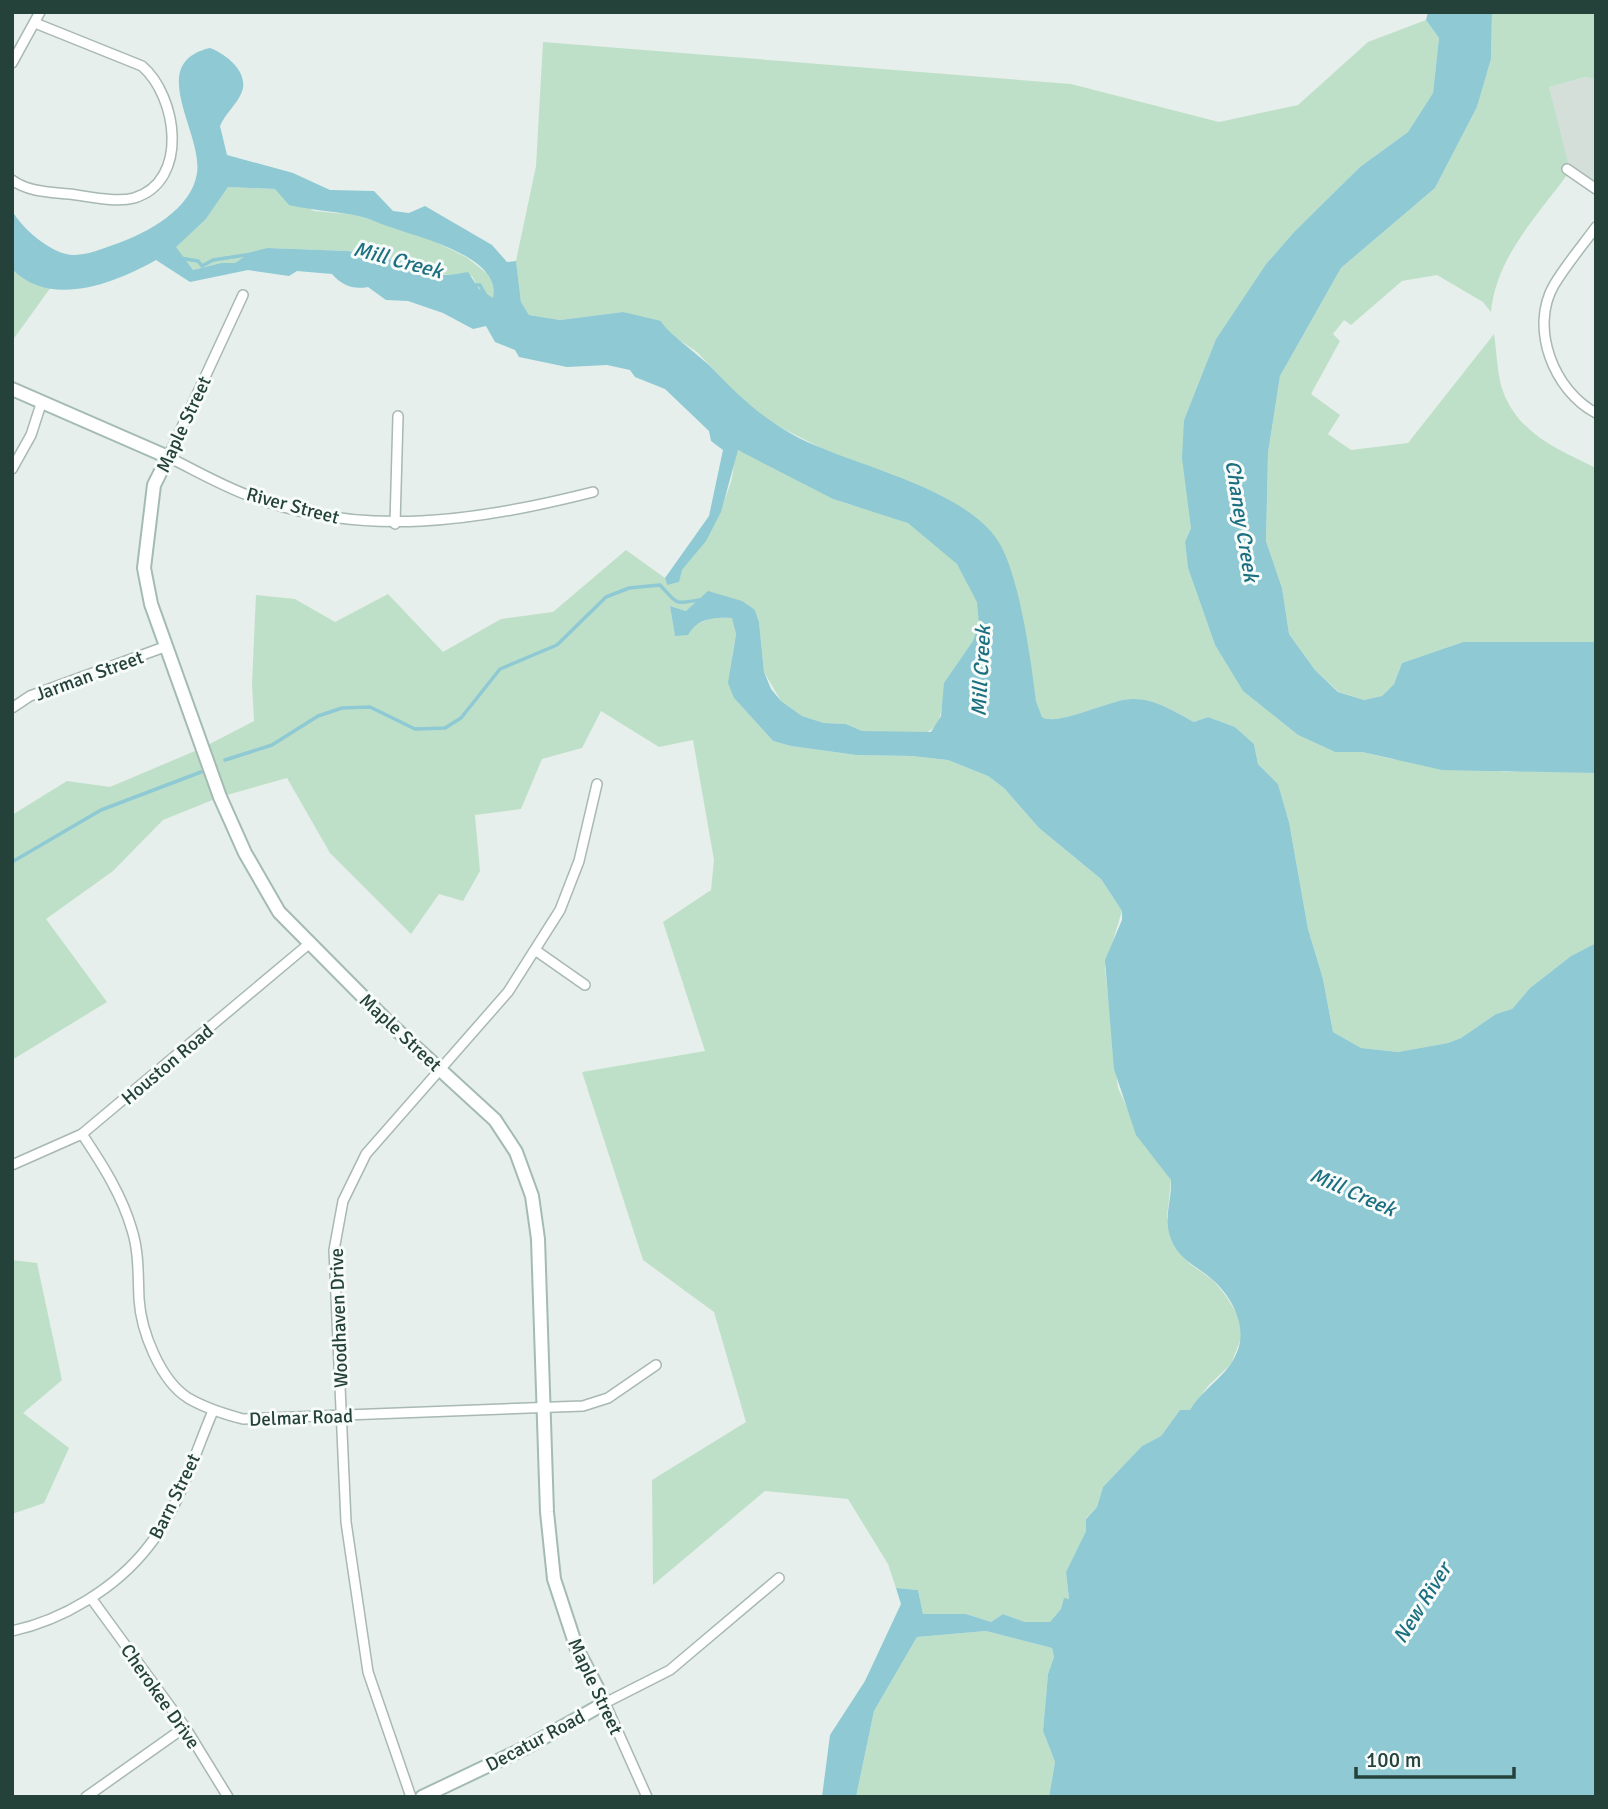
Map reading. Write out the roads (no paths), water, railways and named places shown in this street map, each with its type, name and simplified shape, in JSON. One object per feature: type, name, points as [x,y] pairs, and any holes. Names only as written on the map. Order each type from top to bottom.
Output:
[{"type":"street","points":[[12,63],[40,12]]},
{"type":"street","points":[[12,180],[29,189],[133,198],[155,186],[165,170],[172,147],[174,130],[151,74],[142,66],[35,23]]},
{"type":"street","points":[[1567,169],[1596,189]]},
{"type":"street","points":[[1596,227],[1553,287],[1546,339],[1552,363],[1563,385],[1581,405],[1596,412]]},
{"type":"street","name":"Maple Street","points":[[243,295],[154,485],[144,568],[151,604],[220,797],[244,853],[279,912],[495,1120],[516,1152],[532,1196],[538,1239],[547,1512],[554,1579],[576,1649],[605,1703],[647,1797]]},
{"type":"street","name":"River Street","points":[[12,388],[168,457],[250,497],[334,518],[395,524],[515,512],[593,492]]},
{"type":"street","points":[[12,469],[31,435],[43,401]]},
{"type":"street","points":[[395,524],[398,416]]},
{"type":"street","name":"Jarman Street","points":[[12,708],[30,696],[167,646]]},
{"type":"street","name":"Woodhaven Drive","points":[[411,1797],[368,1672],[346,1522],[334,1250],[343,1201],[366,1154],[508,992],[561,911],[579,861],[597,784]]},
{"type":"street","name":"Houston Road","points":[[12,1165],[82,1135],[310,943]]},
{"type":"street","points":[[535,950],[585,985]]},
{"type":"street","name":"Delmar Road","points":[[82,1135],[114,1187],[132,1230],[138,1263],[139,1302],[147,1339],[156,1361],[185,1396],[213,1411],[243,1419],[583,1406],[608,1398],[656,1365]]},
{"type":"street","name":"Barn Street","points":[[12,1631],[65,1613],[91,1598],[130,1567],[149,1546],[171,1509],[213,1411]]},
{"type":"street","name":"Decatur Road","points":[[422,1797],[525,1748],[670,1670],[779,1578]]},
{"type":"street","name":"Cherokee Drive","points":[[91,1598],[185,1727],[228,1797]]},
{"type":"street","points":[[86,1797],[185,1727]]},
{"type":"water","name":"Chaney Creek","points":[[1428,12],[1492,12],[1491,59],[1477,107],[1435,188],[1341,268],[1280,376],[1268,453],[1266,541],[1282,588],[1289,634],[1315,670],[1338,692],[1364,700],[1382,696],[1394,684],[1402,663],[1463,642],[1596,642],[1596,773],[1442,770],[1362,752],[1335,752],[1298,735],[1243,691],[1215,645],[1188,568],[1185,542],[1191,528],[1182,458],[1184,420],[1216,339],[1266,264],[1295,231],[1360,167],[1408,132],[1433,93],[1439,38],[1426,20]]},
{"type":"water","name":"New River","points":[[210,48],[235,65],[243,79],[241,94],[220,126],[227,155],[293,173],[330,190],[374,191],[393,211],[409,213],[425,206],[492,245],[507,262],[516,261],[521,302],[529,315],[560,320],[623,312],[661,321],[772,422],[820,448],[934,492],[982,522],[998,541],[1012,574],[1023,618],[1036,701],[1042,717],[1050,719],[1072,716],[1122,700],[1140,699],[1164,706],[1194,722],[1208,717],[1235,727],[1254,744],[1258,764],[1278,784],[1289,822],[1308,929],[1323,979],[1333,1032],[1361,1048],[1398,1052],[1448,1043],[1461,1038],[1496,1014],[1512,1009],[1530,988],[1571,956],[1596,943],[1596,1797],[1049,1797],[1055,1762],[1043,1731],[1048,1674],[1054,1657],[1052,1648],[986,1631],[917,1637],[874,1711],[856,1797],[822,1797],[830,1735],[865,1681],[901,1604],[896,1588],[918,1590],[923,1614],[966,1614],[991,1622],[1003,1614],[1025,1622],[1050,1622],[1061,1609],[1064,1598],[1069,1599],[1066,1572],[1086,1531],[1086,1519],[1097,1507],[1103,1487],[1142,1446],[1161,1436],[1180,1410],[1190,1410],[1228,1368],[1237,1352],[1241,1333],[1232,1304],[1213,1280],[1183,1257],[1174,1246],[1168,1217],[1171,1180],[1136,1135],[1114,1069],[1105,960],[1122,920],[1122,911],[1101,879],[1039,828],[1004,788],[988,776],[948,760],[856,755],[773,741],[734,698],[728,683],[736,634],[732,618],[707,620],[697,625],[688,635],[675,636],[670,606],[686,611],[708,591],[742,601],[755,610],[759,622],[764,672],[771,689],[781,701],[802,716],[824,723],[846,724],[862,731],[931,732],[941,716],[944,683],[973,641],[979,624],[977,602],[957,564],[908,523],[833,499],[738,450],[721,512],[706,541],[682,570],[679,582],[667,585],[665,578],[709,516],[723,450],[711,441],[709,431],[665,389],[635,377],[630,370],[607,365],[567,367],[519,357],[515,350],[495,342],[486,326],[473,329],[443,313],[408,301],[386,300],[368,287],[348,286],[332,274],[297,271],[289,276],[248,270],[190,282],[156,260],[103,284],[64,290],[45,288],[28,281],[12,269],[12,211],[43,243],[63,253],[78,255],[141,233],[166,218],[187,198],[197,173],[197,156],[181,101],[179,83],[181,68],[191,56]],"holes":[[[228,187],[275,189],[289,205],[363,217],[456,251],[485,271],[493,284],[493,298],[479,289],[468,272],[450,275],[434,273],[424,266],[348,251],[267,248],[251,252],[235,263],[221,263],[193,270],[176,247],[206,219]]]},
{"type":"waterway","name":"Mill Creek","points":[[180,258],[198,261],[202,266],[213,260],[252,254]]},
{"type":"waterway","name":"Mill Creek","points":[[475,285],[480,285],[486,296]]},
{"type":"waterway","points":[[225,760],[272,745],[318,716],[342,708],[370,707],[415,729],[445,728],[461,718],[500,669],[557,645],[606,597],[629,588],[660,585],[677,602],[700,600]]},
{"type":"waterway","points":[[12,862],[101,810],[201,772]]}]
